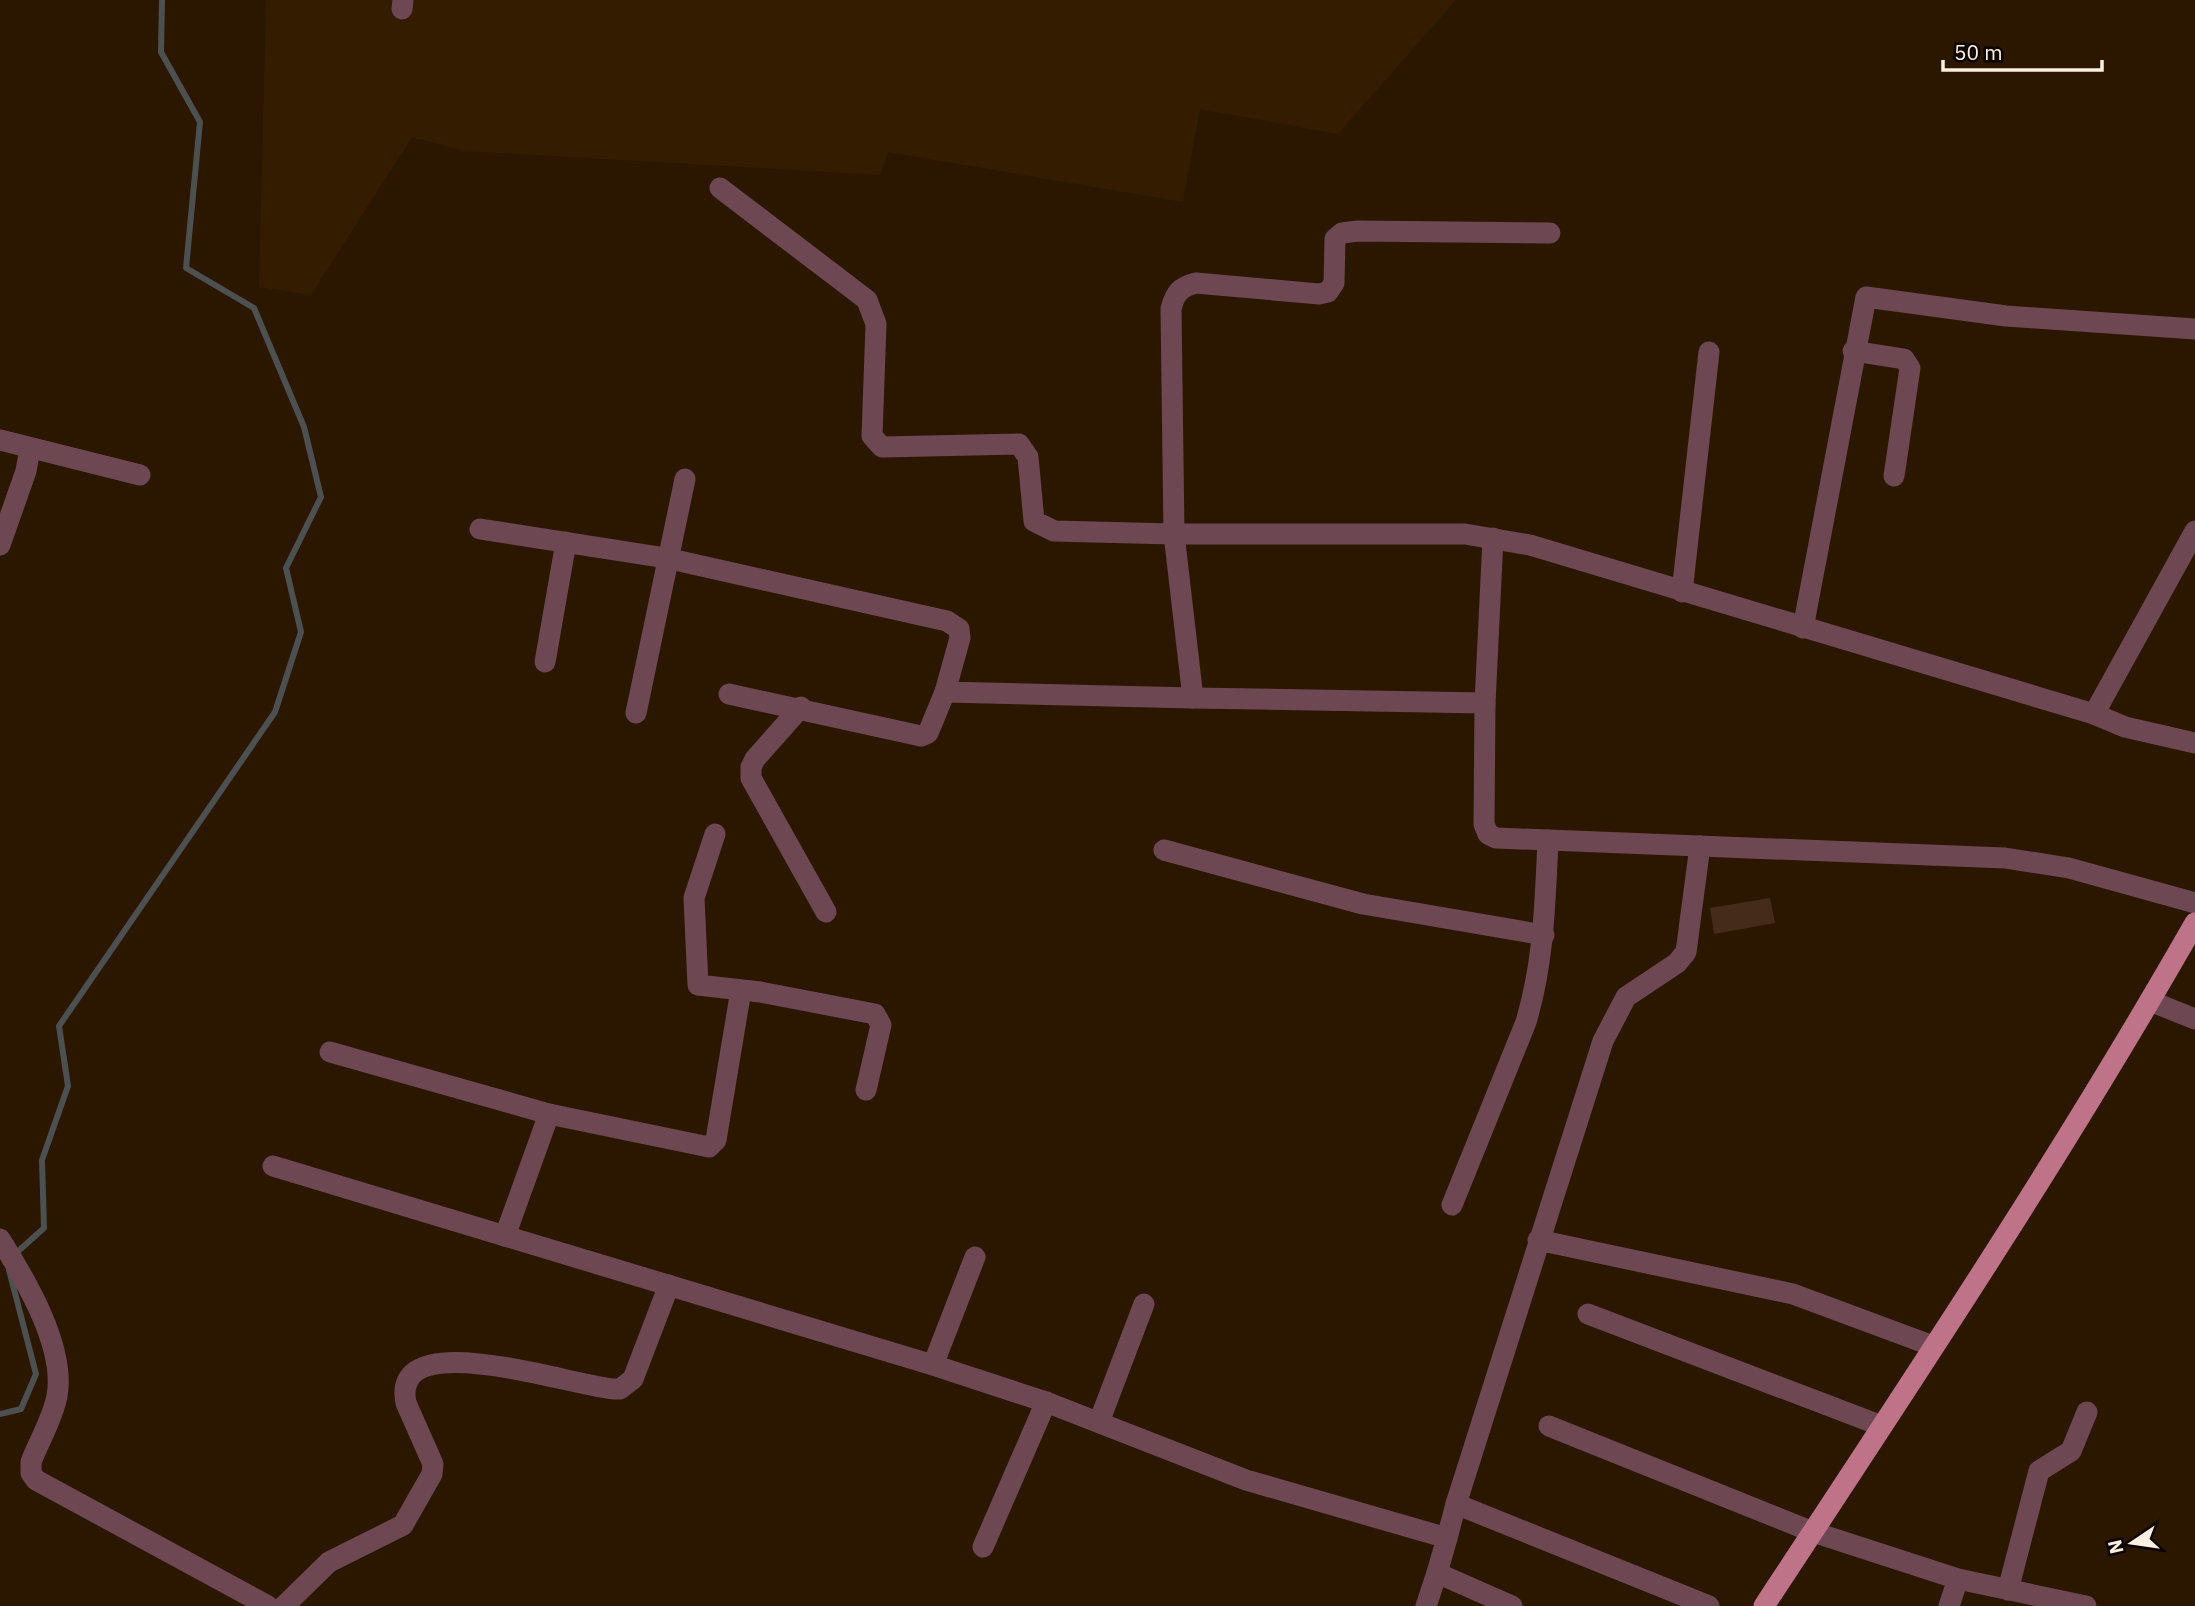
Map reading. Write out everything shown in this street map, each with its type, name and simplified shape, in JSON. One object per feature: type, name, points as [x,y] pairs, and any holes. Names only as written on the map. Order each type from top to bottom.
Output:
[{"type":"main road","points":[[1764,1606],[1933,1346],[2150,1001],[2195,923]]},
{"type":"street","points":[[720,188],[867,300],[876,324],[872,436],[875,443],[882,447],[1019,444],[1028,457],[1031,510],[1034,521],[1041,527],[1054,531],[1174,534],[1465,534],[1493,538],[1530,545],[2094,714],[2125,727],[2195,743]]},
{"type":"street","points":[[1193,698],[1174,534],[1171,309],[1174,296],[1183,286],[1196,283],[1319,294],[1328,292],[1334,283],[1335,240],[1342,233],[1550,233]]},
{"type":"street","points":[[1802,628],[1853,351],[1866,297],[2006,316],[2195,329]]},
{"type":"street","points":[[1853,351],[1904,359],[1910,368],[1894,476]]},
{"type":"street","points":[[1682,592],[1709,352]]},
{"type":"street","points":[[0,440],[140,475]]},
{"type":"street","points":[[0,545],[26,471],[30,449]]},
{"type":"street","points":[[636,713],[666,558],[685,479]]},
{"type":"street","points":[[480,529],[666,558],[954,624],[959,629],[960,638],[946,692],[928,733],[921,736],[729,694]]},
{"type":"street","points":[[2094,714],[2195,531]]},
{"type":"street","points":[[1493,538],[1485,703],[1483,824],[1488,834],[1496,838],[2005,858],[2069,868],[2195,903]]},
{"type":"street","points":[[545,662],[566,542]]},
{"type":"street","points":[[946,692],[1485,703]]},
{"type":"street","points":[[801,708],[755,759],[751,767],[751,778],[826,912]]},
{"type":"street","points":[[715,834],[694,898],[695,978],[698,985],[868,1011],[880,1017],[881,1025],[866,1090]]},
{"type":"street","points":[[1452,1205],[1526,1022],[1542,962],[1548,840]]},
{"type":"street","points":[[1426,1606],[1538,1240],[1613,1017],[1626,998],[1677,963],[1686,952],[1700,846]]},
{"type":"street","points":[[1164,850],[1363,904],[1544,935]]},
{"type":"street","points":[[330,1052],[549,1114],[704,1146],[714,1144],[741,990]]},
{"type":"street","points":[[2150,1001],[2195,1019]]},
{"type":"street","points":[[505,1236],[549,1114]]},
{"type":"street","points":[[273,1166],[933,1365],[1046,1402],[1245,1480],[1447,1538]]},
{"type":"street","points":[[0,1239],[18,1268],[57,1357],[57,1396],[31,1462],[36,1480],[268,1606]]},
{"type":"street","points":[[1538,1240],[1793,1294],[1933,1346]]},
{"type":"street","points":[[933,1365],[975,1257]]},
{"type":"street","points":[[284,1606],[330,1562],[348,1550],[403,1525],[412,1513],[432,1474],[433,1464],[406,1403],[404,1392],[412,1375],[419,1369],[473,1361],[620,1390],[633,1379],[669,1285]]},
{"type":"street","points":[[1099,1422],[1144,1304]]},
{"type":"street","points":[[1588,1314],[1882,1426]]},
{"type":"street","points":[[983,1547],[1046,1402]]},
{"type":"street","points":[[2008,1590],[2039,1471],[2066,1457],[2071,1451],[2087,1412]]},
{"type":"street","points":[[1549,1426],[1813,1532],[1958,1580],[2086,1606]]},
{"type":"street","points":[[1456,1504],[1709,1606]]},
{"type":"street","points":[[1437,1573],[1512,1606]]},
{"type":"street","points":[[1949,1606],[1958,1580]]},
{"type":"shaded area","points":[[266,0],[1456,0],[1338,134],[1200,109],[1183,202],[888,152],[881,175],[464,151],[412,137],[311,295],[259,287]]},
{"type":"building","points":[[1770,898],[1775,923],[1714,934],[1710,908]]},
{"type":"waterway","points":[[14,1255],[44,1228],[42,1160],[68,1086],[59,1026],[275,712],[301,632],[286,568],[321,497],[304,427],[254,308],[186,268],[200,122],[161,52],[162,0]]},
{"type":"waterway","points":[[0,1414],[21,1409],[36,1374],[9,1270]]}]
